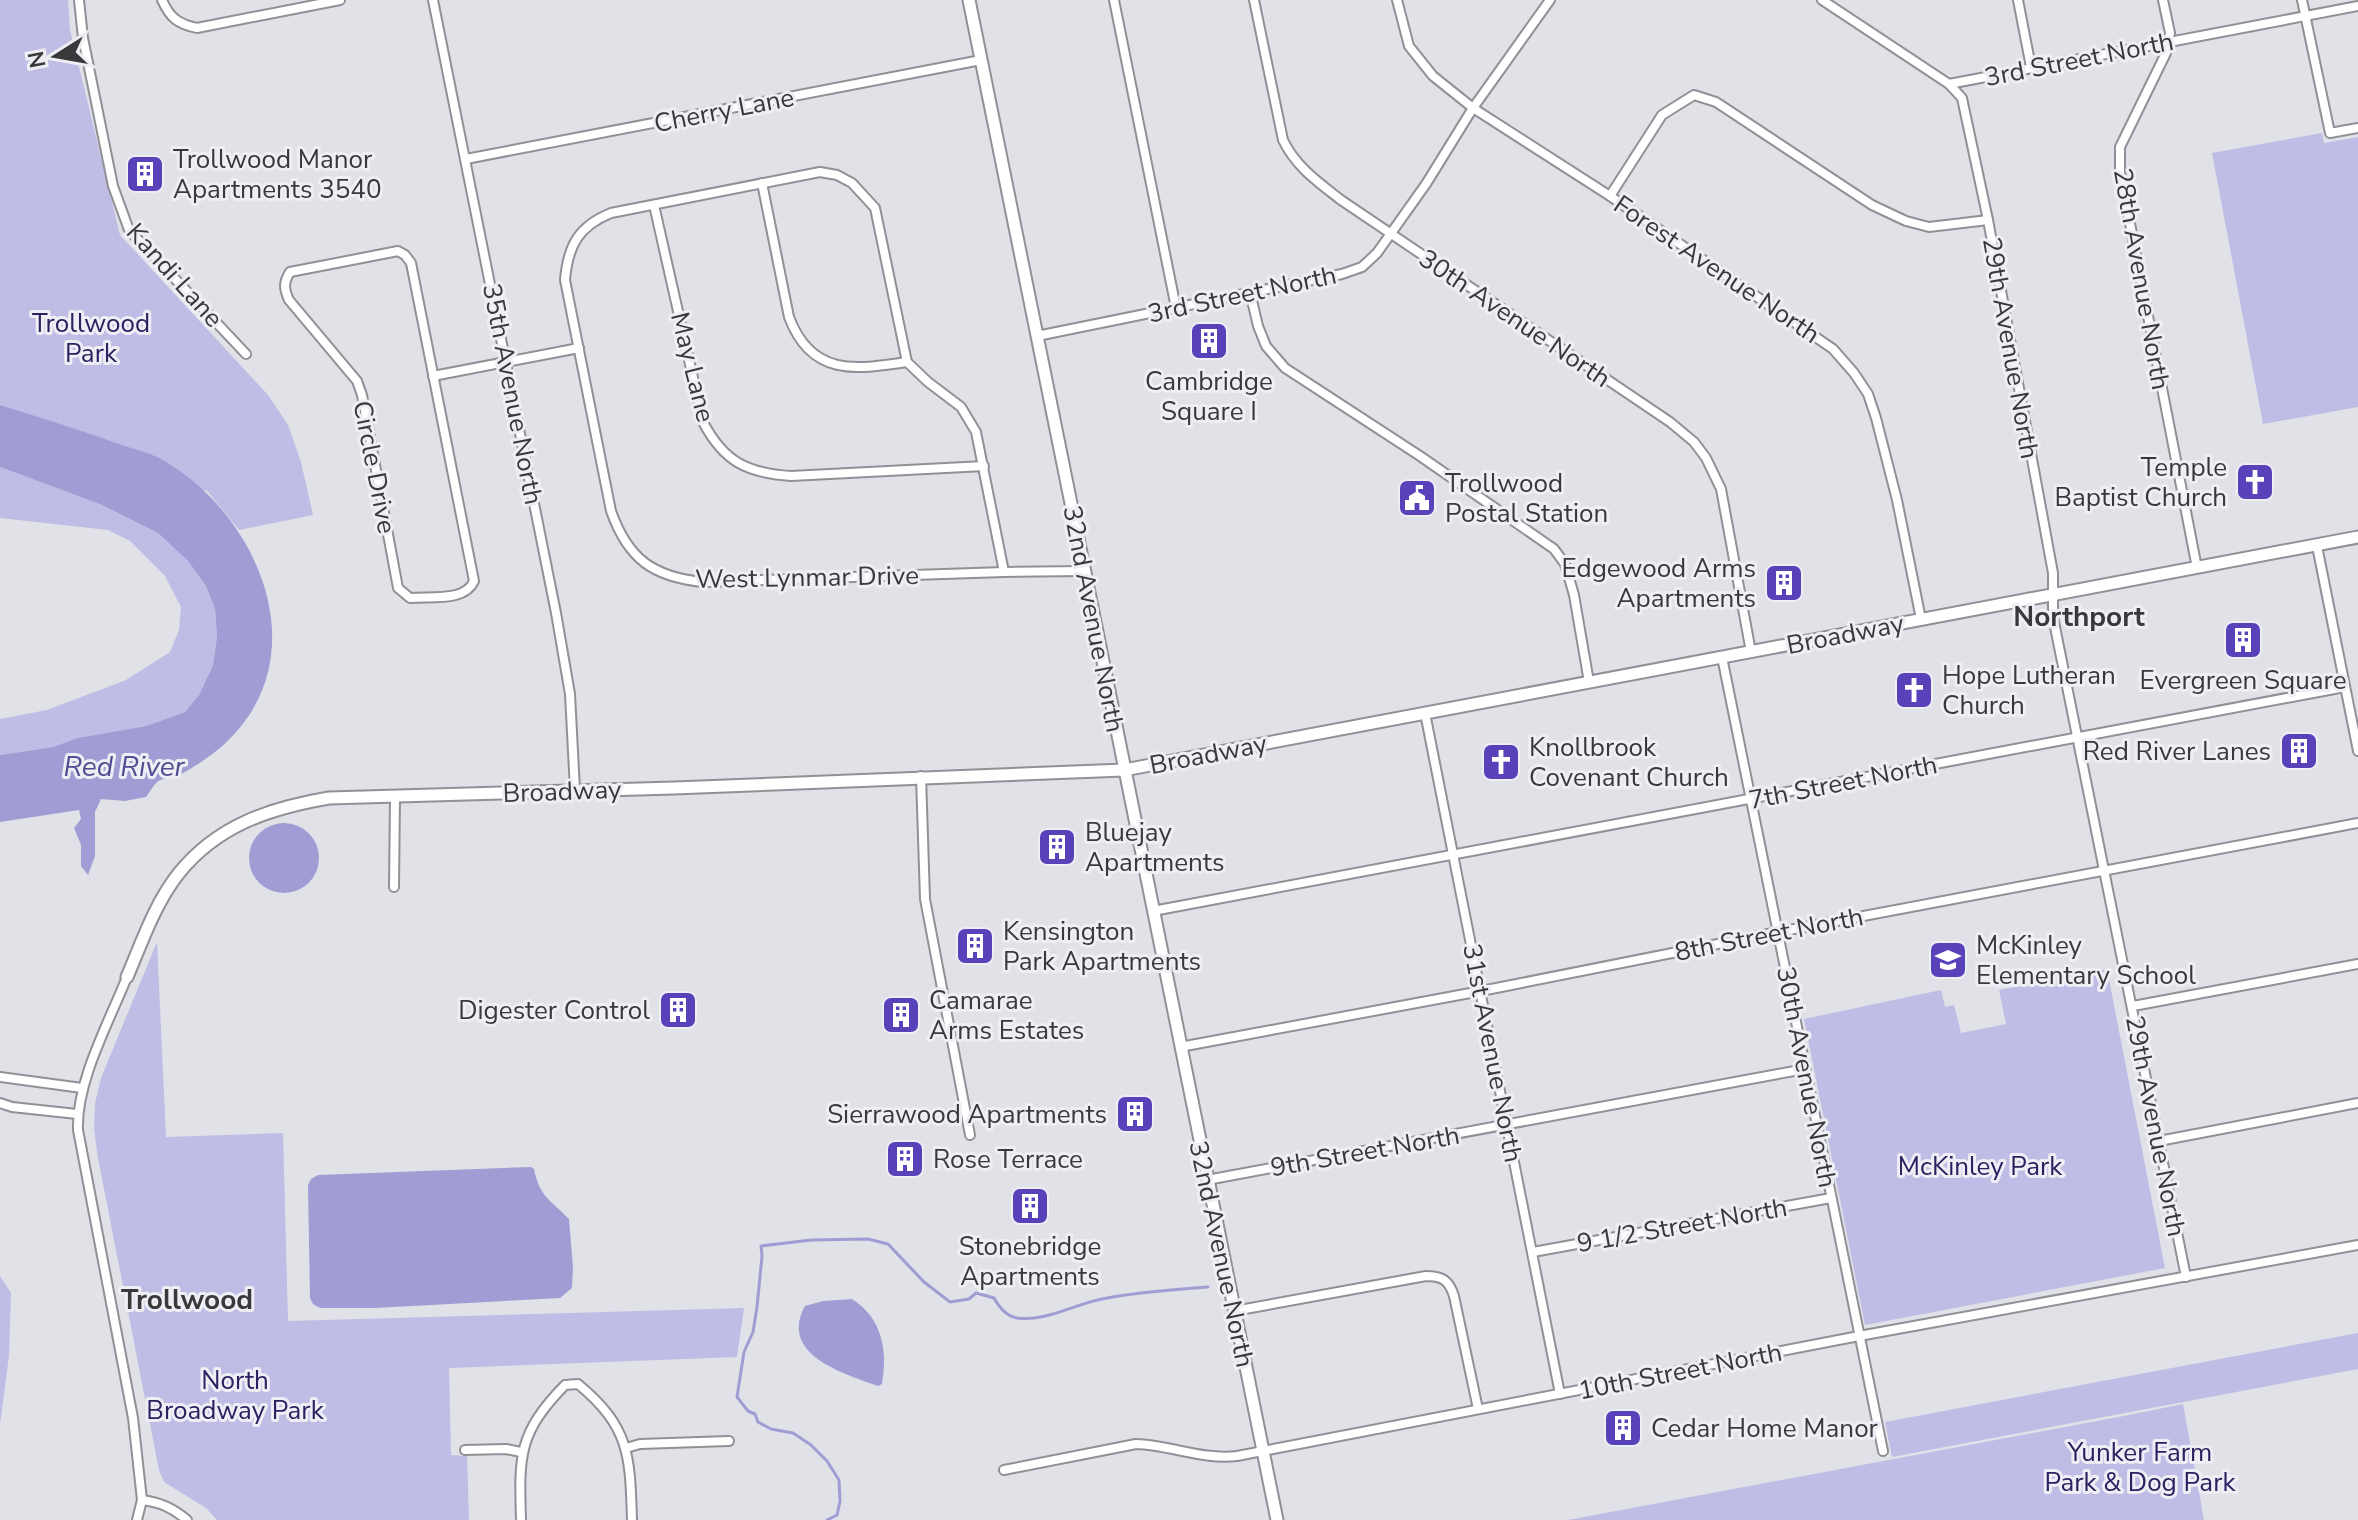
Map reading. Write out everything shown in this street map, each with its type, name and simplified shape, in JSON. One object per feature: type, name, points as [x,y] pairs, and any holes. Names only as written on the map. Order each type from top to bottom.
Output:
[{"type":"street","name":"Kandi Lane","points":[[79,0],[83,38],[113,186],[129,230],[246,354]]},
{"type":"street","points":[[162,0],[169,15],[180,24],[197,28],[340,0]]},
{"type":"street","name":"35th Avenue North","points":[[433,0],[556,613],[570,694],[575,790]]},
{"type":"street","name":"32nd Avenue North","points":[[969,0],[1277,1520]]},
{"type":"street","points":[[1114,0],[1176,308]]},
{"type":"street","name":"30th Avenue North","points":[[1254,0],[1283,140],[1304,171],[1391,234],[1670,422],[1694,442],[1706,458],[1721,489],[1751,652]]},
{"type":"street","name":"Forest Avenue North","points":[[1397,0],[1409,46],[1433,76],[1473,108],[1610,196],[1833,349],[1854,373],[1868,394],[1876,418],[1897,500],[1921,619]]},
{"type":"street","name":"3rd Street North","points":[[1037,336],[1342,274],[1362,267],[1391,234],[1473,108],[1550,0]]},
{"type":"street","name":"3rd Street North","points":[[1822,0],[1949,84],[2358,6]]},
{"type":"street","points":[[2018,0],[2031,67]]},
{"type":"street","name":"28th Avenue North","points":[[2163,0],[2170,33],[2166,53],[2120,147],[2120,172],[2197,568]]},
{"type":"street","points":[[2302,0],[2330,133],[2358,128]]},
{"type":"street","name":"Cherry Lane","points":[[466,159],[981,60]]},
{"type":"street","name":"29th Avenue North","points":[[1949,84],[1962,98],[1988,220],[2053,573],[2053,617],[2186,1277]]},
{"type":"street","points":[[1610,196],[1662,115],[1694,95],[1716,102],[1872,205],[1906,221],[1929,227],[1988,220]]},
{"type":"street","name":"West Lynmar Drive","points":[[907,362],[875,208],[852,183],[837,175],[820,172],[611,213],[595,220],[581,232],[566,261],[565,280],[611,511],[618,530],[644,564],[680,580],[703,582],[1084,571]]},
{"type":"street","points":[[762,183],[789,317],[797,337],[811,352],[830,363],[872,367],[907,362],[961,407],[976,432],[1004,572]]},
{"type":"street","name":"May Lane","points":[[654,205],[703,422],[712,440],[738,465],[769,475],[791,476],[984,466]]},
{"type":"street","name":"Circle Drive","points":[[398,251],[405,255],[411,263],[433,376],[474,581],[462,595],[410,598],[398,588],[357,381],[289,300],[284,281],[290,272],[398,251]]},
{"type":"street","points":[[1250,292],[1266,346],[1285,368],[1554,549],[1565,564],[1574,595],[1589,682]]},
{"type":"street","points":[[433,376],[579,348]]},
{"type":"street","name":"Broadway","points":[[127,977],[154,914],[179,874],[206,846],[234,827],[267,811],[296,803],[329,798],[1124,770],[2358,537]]},
{"type":"street","points":[[2317,546],[2358,751]]},
{"type":"street","name":"30th Avenue North","points":[[1722,657],[1883,1451]]},
{"type":"street","name":"7th Street North","points":[[1153,911],[2345,687]]},
{"type":"street","name":"31st Avenue North","points":[[1425,713],[1560,1394]]},
{"type":"street","points":[[921,776],[926,908],[970,1135]]},
{"type":"street","points":[[394,887],[395,797]]},
{"type":"street","name":"8th Street North","points":[[1180,1047],[2358,823]]},
{"type":"street","points":[[2133,1006],[2358,964]]},
{"type":"street","points":[[127,977],[82,1088],[77,1114],[80,1146],[133,1418],[142,1500],[137,1520]]},
{"type":"street","name":"9th Street North","points":[[1207,1180],[1805,1069]]},
{"type":"street","points":[[0,1077],[82,1088]]},
{"type":"street","points":[[0,1103],[77,1114]]},
{"type":"street","points":[[2159,1141],[2358,1103]]},
{"type":"street","name":"9 1/2 Street North","points":[[1533,1252],[1831,1198]]},
{"type":"street","name":"10th Street North","points":[[1004,1470],[1136,1444],[1153,1444],[1219,1458],[2358,1245]]},
{"type":"street","points":[[1234,1311],[1439,1276],[1450,1283],[1454,1296],[1478,1409]]},
{"type":"street","points":[[521,1520],[521,1452],[532,1425],[565,1385],[578,1384],[604,1407],[621,1434],[631,1479],[632,1520]]},
{"type":"street","points":[[626,1448],[640,1444],[729,1441]]},
{"type":"street","points":[[465,1450],[506,1449],[521,1452]]},
{"type":"street","points":[[142,1500],[164,1505],[187,1520]]},
{"type":"green space","name":"Trollwood Park","points":[[0,0],[68,0],[70,30],[120,235],[268,395],[288,425],[301,462],[313,515],[239,530],[208,492],[81,431],[0,405]]},
{"type":"green space","points":[[2322,133],[2324,143],[2358,137],[2358,407],[2263,424],[2212,153]]},
{"type":"green space","points":[[0,467],[102,505],[158,533],[188,561],[206,586],[215,609],[217,636],[213,665],[199,695],[185,712],[146,726],[77,738],[53,747],[0,755],[0,719],[47,710],[126,680],[170,652],[179,630],[181,607],[165,576],[130,541],[108,530],[0,518]]},
{"type":"green space","name":"North Broadway Park","points":[[157,942],[166,1137],[283,1133],[288,1321],[744,1308],[737,1357],[449,1368],[451,1455],[467,1456],[469,1520],[217,1520],[206,1508],[164,1482],[159,1470],[94,1127],[95,1103],[101,1078]]},
{"type":"green space","name":"McKinley Park","points":[[2107,969],[2165,1268],[1865,1325],[1804,1019],[1941,990],[1945,1007],[1954,1005],[1961,1033],[2006,1024],[1999,990]]},
{"type":"green space","points":[[0,1276],[11,1293],[9,1356],[0,1424]]},
{"type":"green space","points":[[2358,1333],[2358,1369],[1892,1457],[1885,1422]]},
{"type":"green space","name":"Yunker Farm Park & Dog Park","points":[[2183,1404],[2204,1520],[1568,1520],[2129,1415]]},
{"type":"water","name":"Red River","points":[[0,405],[150,454],[193,481],[220,508],[243,540],[260,575],[270,612],[272,649],[264,686],[245,721],[210,756],[182,774],[157,782],[146,797],[125,801],[101,799],[95,812],[95,856],[88,875],[81,866],[81,845],[74,828],[81,819],[79,810],[0,822],[0,755],[53,747],[77,738],[146,726],[185,712],[199,695],[213,665],[217,636],[215,609],[206,586],[188,561],[158,533],[102,505],[0,467]]},
{"type":"water","points":[[284,823],[303,829],[313,839],[319,858],[313,877],[303,887],[284,893],[265,887],[255,877],[249,858],[255,839],[265,829]]},
{"type":"water","points":[[531,1167],[543,1193],[569,1219],[572,1288],[560,1298],[375,1308],[320,1308],[313,1304],[310,1298],[308,1185],[311,1179],[318,1175]]},
{"type":"water","points":[[852,1299],[870,1316],[880,1336],[884,1371],[882,1384],[878,1386],[819,1360],[800,1337],[799,1323],[805,1306]]},
{"type":"waterway","points":[[827,1520],[837,1515],[840,1501],[839,1480],[827,1461],[793,1433],[771,1429],[758,1422],[755,1414],[748,1411],[737,1397],[744,1352],[753,1332],[757,1307],[761,1246],[811,1240],[868,1239],[888,1244],[924,1282],[950,1302],[969,1299],[976,1293],[994,1298],[1003,1311],[1017,1318],[1038,1317],[1115,1297],[1208,1287]]},
{"type":"place","name":"Trollwood Manor Apartments 3540","points":[[145,174]]},
{"type":"place","name":"Cambridge Square I","points":[[1209,341]]},
{"type":"place","name":"Temple Baptist Church","points":[[2255,482]]},
{"type":"place","name":"Trollwood Postal Station","points":[[1417,498]]},
{"type":"place","name":"Edgewood Arms Apartments","points":[[1784,583]]},
{"type":"place","name":"Evergreen Square","points":[[2243,640]]},
{"type":"place","name":"Hope Lutheran Church","points":[[1914,690]]},
{"type":"place","name":"Red River Lanes","points":[[2299,751]]},
{"type":"place","name":"Knollbrook Covenant Church","points":[[1501,762]]},
{"type":"place","name":"Bluejay Apartments","points":[[1057,847]]},
{"type":"place","name":"Kensington Park Apartments","points":[[975,946]]},
{"type":"place","name":"McKinley Elementary School","points":[[1948,960]]},
{"type":"place","name":"Digester Control","points":[[678,1010]]},
{"type":"place","name":"Camarae Arms Estates","points":[[901,1015]]},
{"type":"place","name":"Sierrawood Apartments","points":[[1135,1114]]},
{"type":"place","name":"Rose Terrace","points":[[905,1159]]},
{"type":"place","name":"Stonebridge Apartments","points":[[1030,1206]]},
{"type":"place","name":"Cedar Home Manor","points":[[1623,1428]]},
{"type":"district","name":"Northport","points":[[2079,616]]},
{"type":"district","name":"Trollwood","points":[[187,1299]]}]
